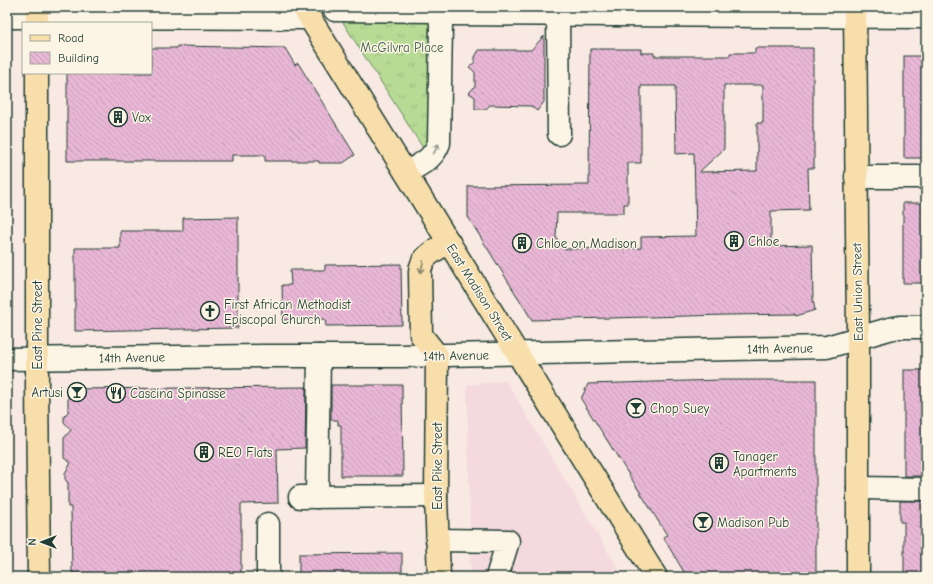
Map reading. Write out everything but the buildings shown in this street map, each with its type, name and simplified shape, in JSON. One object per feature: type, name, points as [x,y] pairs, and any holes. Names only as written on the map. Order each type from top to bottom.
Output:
[{"type":"main road","name":"East Union Street","points":[[855,12],[858,337],[858,577]]},
{"type":"main road","name":"East Madison Street","points":[[307,13],[656,577]]},
{"type":"main road","name":"East Pine Street","points":[[37,74],[39,577]]},
{"type":"main road","points":[[437,355],[421,335],[420,271],[421,263],[426,257],[449,242]]},
{"type":"main road","name":"East Pike Street","points":[[437,355],[436,496],[439,577]]},
{"type":"street","points":[[406,173],[431,158],[439,143],[441,25],[438,9]]},
{"type":"street","points":[[335,10],[438,9],[453,14],[558,15],[855,12],[926,17]]},
{"type":"street","points":[[7,17],[307,13]]},
{"type":"street","points":[[558,15],[559,134]]},
{"type":"street","points":[[856,177],[926,177]]},
{"type":"street","name":"14th Avenue","points":[[7,359],[437,355],[827,347],[894,328],[926,327]]},
{"type":"street","points":[[319,356],[308,497],[436,496]]},
{"type":"street","points":[[858,488],[926,489]]},
{"type":"street","points":[[268,524],[268,577]]},
{"type":"street","points":[[437,540],[508,541],[497,577]]},
{"type":"shaded area","points":[[506,381],[623,577],[471,577],[467,385]]},
{"type":"green space","name":"McGilvra Place","points":[[335,10],[439,11],[437,170]]},
{"type":"place","name":"Vox","points":[[118,117]]},
{"type":"place","name":"Chloe","points":[[734,241]]},
{"type":"place","name":"Chloe on Madison","points":[[522,243]]},
{"type":"place","name":"First African Methodist Episcopal Church","points":[[210,311]]},
{"type":"place","name":"Artusi","points":[[77,392]]},
{"type":"place","name":"Cascina Spinasse","points":[[116,393]]},
{"type":"place","name":"Chop Suey","points":[[636,408]]},
{"type":"place","name":"REO Flats","points":[[204,452]]},
{"type":"place","name":"Tanager Apartments","points":[[719,463]]},
{"type":"place","name":"Madison Pub","points":[[703,522]]}]
